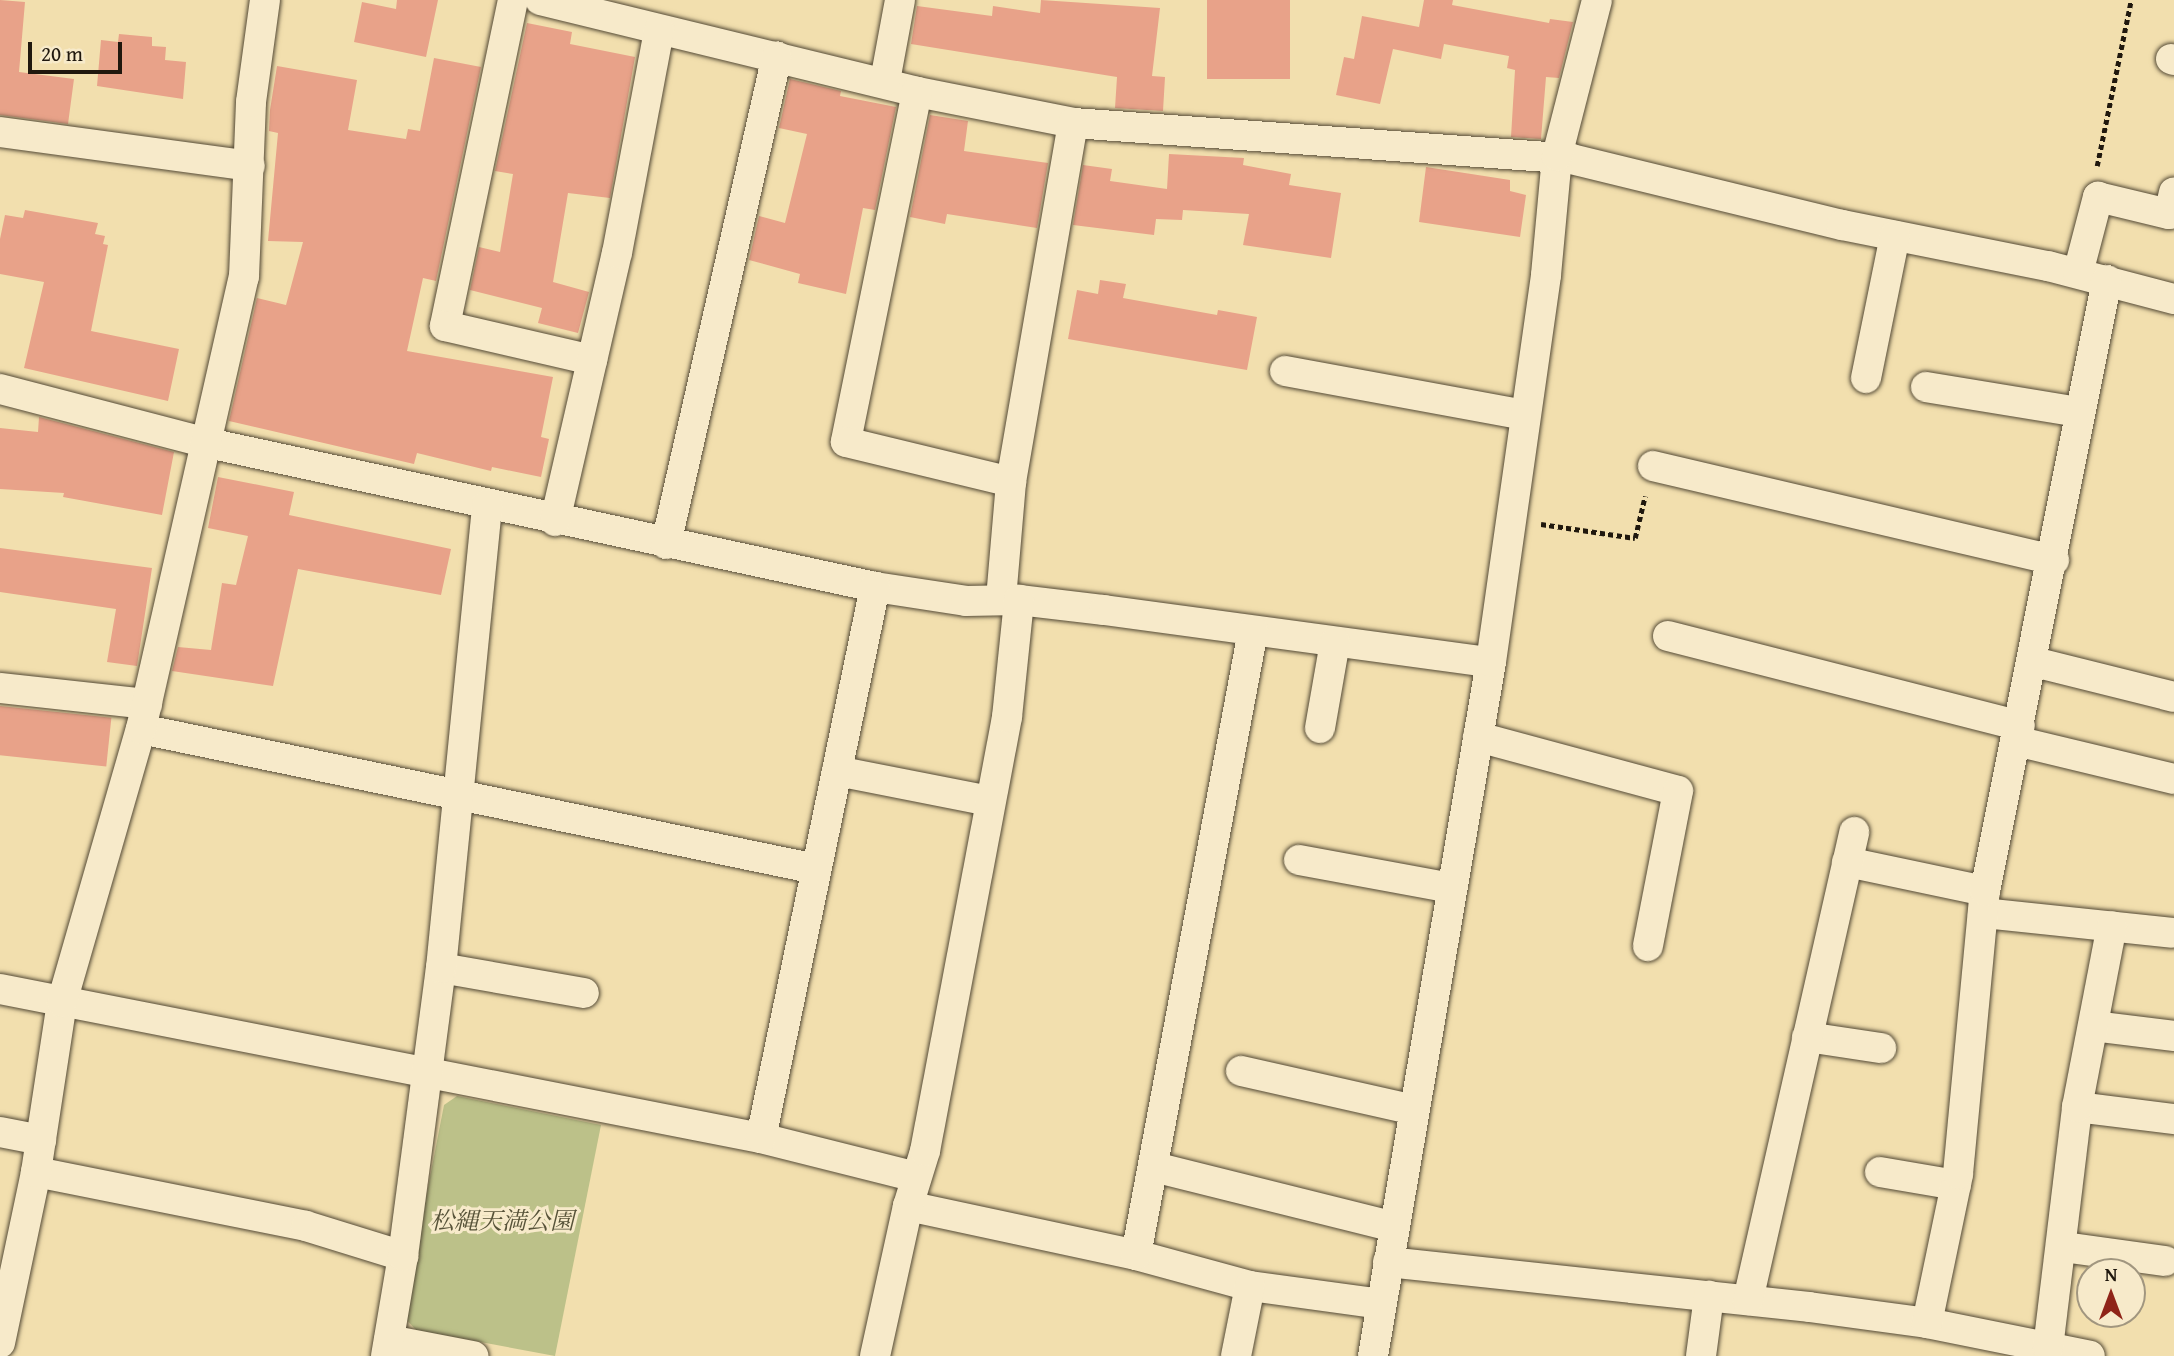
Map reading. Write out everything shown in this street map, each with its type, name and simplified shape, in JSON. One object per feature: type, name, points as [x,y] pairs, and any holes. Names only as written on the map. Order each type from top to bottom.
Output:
[{"type":"street","points":[[0,1343],[36,1172],[62,1002],[144,717],[244,277],[251,102],[265,0]]},
{"type":"street","points":[[513,0],[444,326],[592,360]]},
{"type":"street","points":[[543,0],[659,30],[885,81],[917,92],[1073,123],[1423,151],[1557,156],[1895,236],[2078,273],[2174,299]]},
{"type":"street","points":[[885,81],[900,0]]},
{"type":"street","points":[[1373,1356],[1491,662],[1512,519],[1557,156],[1597,0]]},
{"type":"street","points":[[555,521],[592,360],[659,30]]},
{"type":"street","points":[[666,544],[777,56]]},
{"type":"street","points":[[917,92],[846,442],[1011,482]]},
{"type":"street","points":[[884,1354],[908,1206],[1007,717],[1011,482],[1073,123]]},
{"type":"street","points":[[1,139],[250,166]]},
{"type":"street","points":[[2078,273],[2098,197],[2169,214],[2174,193]]},
{"type":"street","points":[[1866,378],[1895,236]]},
{"type":"street","points":[[1927,1323],[1956,1185],[1984,902],[2034,662],[2079,412],[2107,280]]},
{"type":"street","points":[[1285,371],[1525,415]]},
{"type":"street","points":[[1926,387],[2079,412]]},
{"type":"street","points":[[0,389],[208,443],[555,521],[875,587],[966,601],[1010,600],[1491,662]]},
{"type":"street","points":[[1653,467],[2054,560]]},
{"type":"street","points":[[473,1356],[387,1348],[403,1256],[441,968],[487,504]]},
{"type":"street","points":[[761,1139],[875,587]]},
{"type":"street","points":[[1136,1255],[1254,631]]},
{"type":"street","points":[[1668,636],[2174,779]]},
{"type":"street","points":[[1320,728],[1335,642]]},
{"type":"street","points":[[2034,662],[2174,697]]},
{"type":"street","points":[[0,688],[144,717],[457,791],[816,869]]},
{"type":"street","points":[[1478,737],[1678,791],[1648,946]]},
{"type":"street","points":[[836,771],[990,801]]},
{"type":"street","points":[[1748,1300],[1854,832]]},
{"type":"street","points":[[1299,860],[1451,888]]},
{"type":"street","points":[[1847,862],[1984,902],[2112,926],[2172,933]]},
{"type":"street","points":[[2048,1348],[2063,1247],[2077,1107],[2112,926]]},
{"type":"street","points":[[441,968],[584,993]]},
{"type":"street","points":[[0,989],[761,1139],[916,1177]]},
{"type":"street","points":[[2093,1026],[2174,1036]]},
{"type":"street","points":[[1807,1037],[1881,1048]]},
{"type":"street","points":[[1241,1071],[1414,1110]]},
{"type":"street","points":[[2077,1107],[2174,1119]]},
{"type":"street","points":[[0,1132],[41,1140]]},
{"type":"street","points":[[1154,1167],[1394,1227]]},
{"type":"street","points":[[36,1172],[306,1226],[403,1256]]},
{"type":"street","points":[[1880,1172],[1956,1185]]},
{"type":"street","points":[[908,1206],[1136,1255],[1250,1286],[1381,1304]]},
{"type":"street","points":[[2063,1247],[2165,1261]]},
{"type":"street","points":[[1388,1262],[1748,1300],[1927,1323],[2009,1348],[2048,1348],[2090,1356]]},
{"type":"street","points":[[1236,1356],[1250,1286]]},
{"type":"street","points":[[1701,1356],[1709,1296]]},
{"type":"path","points":[[2096,170],[2131,0]]},
{"type":"path","points":[[1512,519],[1634,538],[1653,467]]},
{"type":"green space","name":"松縄天満公園","points":[[457,1096],[601,1125],[555,1356],[416,1330],[403,1316],[444,1105]]},
{"type":"building","points":[[0,0],[25,2],[19,72],[74,79],[68,124],[0,115]]},
{"type":"building","points":[[397,0],[438,0],[426,57],[354,42],[362,2],[396,9]]},
{"type":"building","points":[[1041,0],[1160,8],[1152,76],[1165,77],[1163,111],[1115,108],[1117,77],[911,44],[917,6],[992,16],[993,6],[1040,13]]},
{"type":"building","points":[[1207,0],[1290,0],[1290,79],[1207,79]]},
{"type":"building","points":[[1424,0],[1453,0],[1452,5],[1549,23],[1550,19],[1573,22],[1559,78],[1546,77],[1541,139],[1511,137],[1515,70],[1507,68],[1509,56],[1444,44],[1441,59],[1393,49],[1380,104],[1336,95],[1344,57],[1354,59],[1362,16],[1419,27]]},
{"type":"building","points":[[527,23],[572,32],[570,44],[635,57],[610,198],[568,193],[553,282],[589,292],[578,333],[538,323],[542,308],[470,290],[479,247],[500,252],[513,174],[495,171]]},
{"type":"building","points":[[119,34],[152,37],[152,46],[166,47],[165,60],[186,62],[183,99],[97,86],[101,40],[118,42]]},
{"type":"building","points":[[434,58],[481,67],[436,281],[423,278],[407,351],[553,377],[541,437],[549,439],[541,477],[492,467],[491,471],[417,453],[414,464],[229,421],[257,298],[286,305],[303,242],[268,241],[278,133],[269,131],[270,110],[277,66],[357,80],[348,130],[406,139],[408,129],[420,131]]},
{"type":"building","points":[[790,79],[841,91],[840,96],[896,107],[875,210],[863,208],[846,294],[798,283],[800,274],[749,260],[759,216],[785,223],[807,134],[779,128]]},
{"type":"building","points":[[930,115],[968,121],[964,151],[1048,163],[1037,228],[947,214],[945,224],[910,217]]},
{"type":"building","points":[[1169,154],[1244,158],[1243,165],[1291,174],[1289,185],[1341,193],[1331,258],[1243,245],[1249,214],[1183,210],[1182,220],[1156,219],[1154,235],[1073,225],[1083,165],[1112,169],[1110,181],[1167,189]]},
{"type":"building","points":[[1426,167],[1510,180],[1510,191],[1526,195],[1520,237],[1419,222]]},
{"type":"building","points":[[25,210],[98,223],[95,234],[105,236],[103,244],[108,245],[91,331],[179,349],[168,401],[24,368],[44,282],[0,274],[0,239],[5,215],[23,218]]},
{"type":"building","points":[[1100,280],[1126,284],[1123,298],[1217,315],[1218,310],[1257,317],[1247,370],[1068,339],[1077,290],[1098,294]]},
{"type":"building","points":[[39,417],[174,452],[162,515],[63,497],[64,493],[0,489],[0,428],[38,432]]},
{"type":"building","points":[[218,477],[294,492],[289,515],[451,549],[441,595],[298,569],[273,686],[172,671],[178,647],[211,650],[222,583],[236,585],[248,536],[208,528]]},
{"type":"building","points":[[0,548],[152,568],[137,666],[107,662],[116,609],[0,592]]},
{"type":"building","points":[[0,706],[111,718],[106,766],[0,755]]}]
